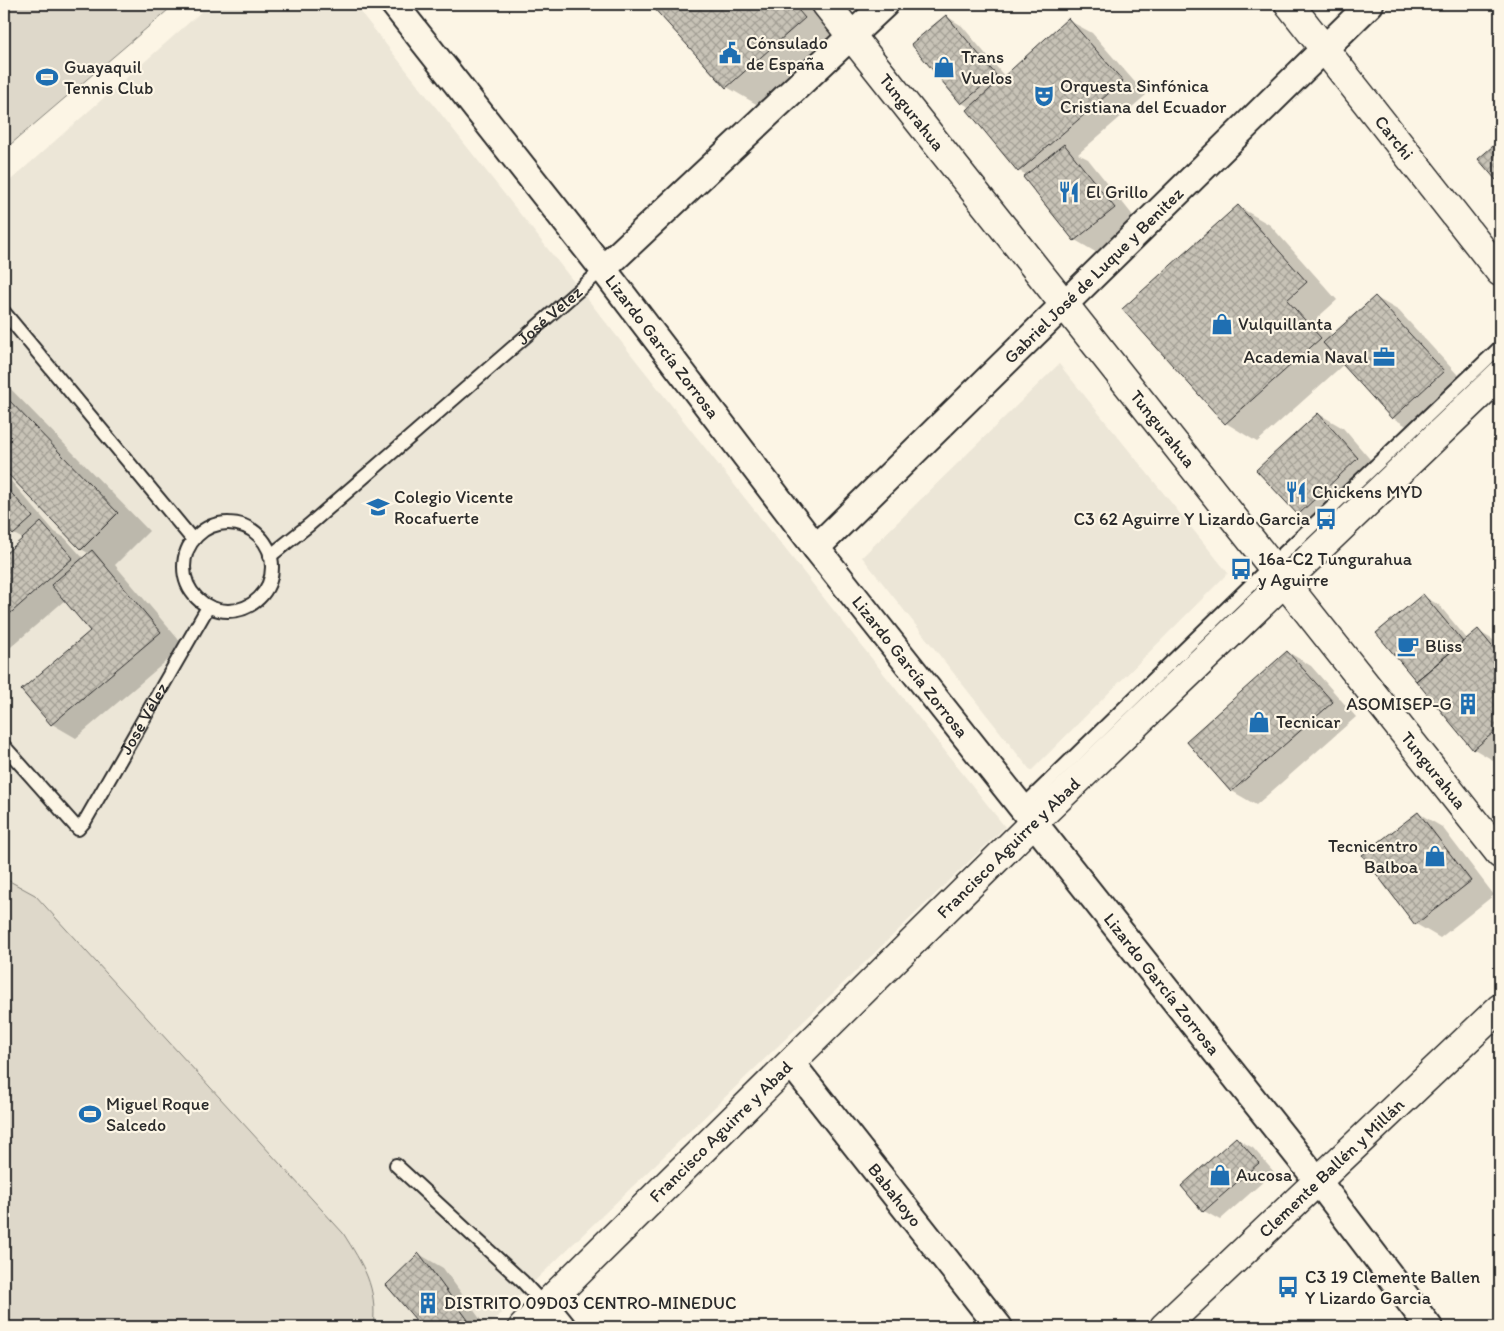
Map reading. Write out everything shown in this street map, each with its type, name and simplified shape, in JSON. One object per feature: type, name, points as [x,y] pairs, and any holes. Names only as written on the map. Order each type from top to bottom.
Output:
[{"type":"main road","name":"Tungurahua","points":[[826,4],[1500,854]]},
{"type":"main road","name":"Carchi","points":[[1289,4],[1500,272]]},
{"type":"main road","name":"Francisco Aguirre y Abad","points":[[523,1327],[1014,843],[1028,815],[1277,574],[1500,375]]},
{"type":"main road","name":"Clemente Ballén y Millán","points":[[1164,1327],[1500,1008]]},
{"type":"street","name":"Lizardo García Zorrosa","points":[[394,4],[602,269],[816,548],[1318,1181],[1429,1327]]},
{"type":"street","name":"José Vélez","points":[[602,269],[885,4]]},
{"type":"street","name":"Gabriel José de Luque y Benitez","points":[[816,548],[1370,4]]},
{"type":"street","name":"Babahoyo","points":[[791,1063],[999,1327]]},
{"type":"street","points":[[545,1306],[562,1327]]},
{"type":"lane","name":"José Vélez","points":[[270,556],[309,525],[602,269]]},
{"type":"lane","points":[[4,312],[193,540]]},
{"type":"lane","points":[[1277,574],[1500,347]]},
{"type":"lane","points":[[216,524],[244,525],[256,532],[265,543],[270,556],[272,570],[268,584],[261,596],[250,606],[236,611],[222,611],[208,607],[195,597],[187,584],[184,569],[186,554],[193,540],[203,530],[216,524]]},
{"type":"lane","name":"José Vélez","points":[[4,746],[78,829],[85,821],[208,607]]},
{"type":"lane","points":[[396,1165],[523,1282],[545,1306]]},
{"type":"shaded area","name":"Guayaquil Tennis Club","points":[[4,4],[175,4],[4,150]]},
{"type":"shaded area","name":"Colegio Vicente Rocafuerte","points":[[210,4],[354,4],[1005,827],[487,1327],[4,1327],[4,186]]},
{"type":"shaded area","points":[[1059,364],[1228,573],[1031,771],[862,557]]},
{"type":"shaded area","name":"Miguel Roque Salcedo","points":[[4,878],[35,895],[343,1233],[363,1266],[371,1288],[374,1313],[373,1327],[4,1327]]},
{"type":"building","name":"Cónsulado de España","points":[[652,4],[793,4],[805,18],[726,88]]},
{"type":"building","points":[[946,15],[996,75],[961,104],[911,44]]},
{"type":"building","name":"Orquesta Sinfónica Cristiana del Ecuador","points":[[1068,18],[1123,81],[1018,172],[967,110]]},
{"type":"building","points":[[1500,140],[1500,177],[1496,180],[1478,159]]},
{"type":"building","name":"El Grillo","points":[[1064,144],[1115,208],[1074,241],[1023,177]]},
{"type":"building","name":"Vulquillanta","points":[[1238,205],[1307,282],[1287,300],[1321,338],[1225,424],[1122,309]]},
{"type":"building","name":"Academia Naval","points":[[1375,296],[1444,371],[1392,419],[1323,343]]},
{"type":"building","points":[[4,395],[118,513],[81,550],[4,470]]},
{"type":"building","points":[[1318,413],[1358,458],[1298,515],[1256,470]]},
{"type":"building","points":[[4,485],[33,517],[13,535],[4,525]]},
{"type":"building","points":[[41,522],[73,558],[4,619],[4,555]]},
{"type":"building","points":[[92,550],[161,632],[51,725],[21,690],[90,631],[51,585]]},
{"type":"building","points":[[1423,594],[1463,642],[1416,681],[1376,633]]},
{"type":"building","name":"ASOMISEP-G","points":[[1478,629],[1500,656],[1500,727],[1473,750],[1416,681]]},
{"type":"building","name":"Tecnicar","points":[[1287,651],[1333,702],[1231,792],[1186,741]]},
{"type":"building","points":[[1418,812],[1471,881],[1415,925],[1362,855]]},
{"type":"building","name":"Aucosa","points":[[1236,1137],[1259,1163],[1203,1212],[1181,1186]]},
{"type":"building","name":"DISTRITO 09D03 CENTRO-MINEDUC","points":[[419,1253],[468,1320],[462,1327],[422,1327],[386,1285]]},
{"type":"place","name":"Cónsulado de España","points":[[730,53]]},
{"type":"place","name":"Trans Vuelos","points":[[944,67]]},
{"type":"place","name":"Guayaquil Tennis Club","points":[[47,77]]},
{"type":"place","name":"Orquesta Sinfónica Cristiana del Ecuador","points":[[1044,96]]},
{"type":"place","name":"El Grillo","points":[[1069,192]]},
{"type":"place","name":"Vulquillanta","points":[[1222,324]]},
{"type":"place","name":"Academia Naval","points":[[1384,357]]},
{"type":"place","name":"Chickens MYD","points":[[1296,492]]},
{"type":"place","name":"Colegio Vicente Rocafuerte","points":[[378,507]]},
{"type":"place","name":"C3 62 Aguirre Y Lizardo Garcia","points":[[1326,519]]},
{"type":"place","name":"16a-C2 Tungurahua y Aguirre","points":[[1241,569]]},
{"type":"place","name":"Bliss","points":[[1408,646]]},
{"type":"place","name":"ASOMISEP-G","points":[[1468,704]]},
{"type":"place","name":"Tecnicar","points":[[1259,722]]},
{"type":"place","name":"Tecnicentro Balboa","points":[[1435,856]]},
{"type":"place","name":"Miguel Roque Salcedo","points":[[90,1114]]},
{"type":"place","name":"Aucosa","points":[[1220,1175]]},
{"type":"place","name":"C3 19 Clemente Ballen Y Lizardo Garcia","points":[[1288,1287]]},
{"type":"place","name":"DISTRITO 09D03 CENTRO-MINEDUC","points":[[428,1303]]}]
